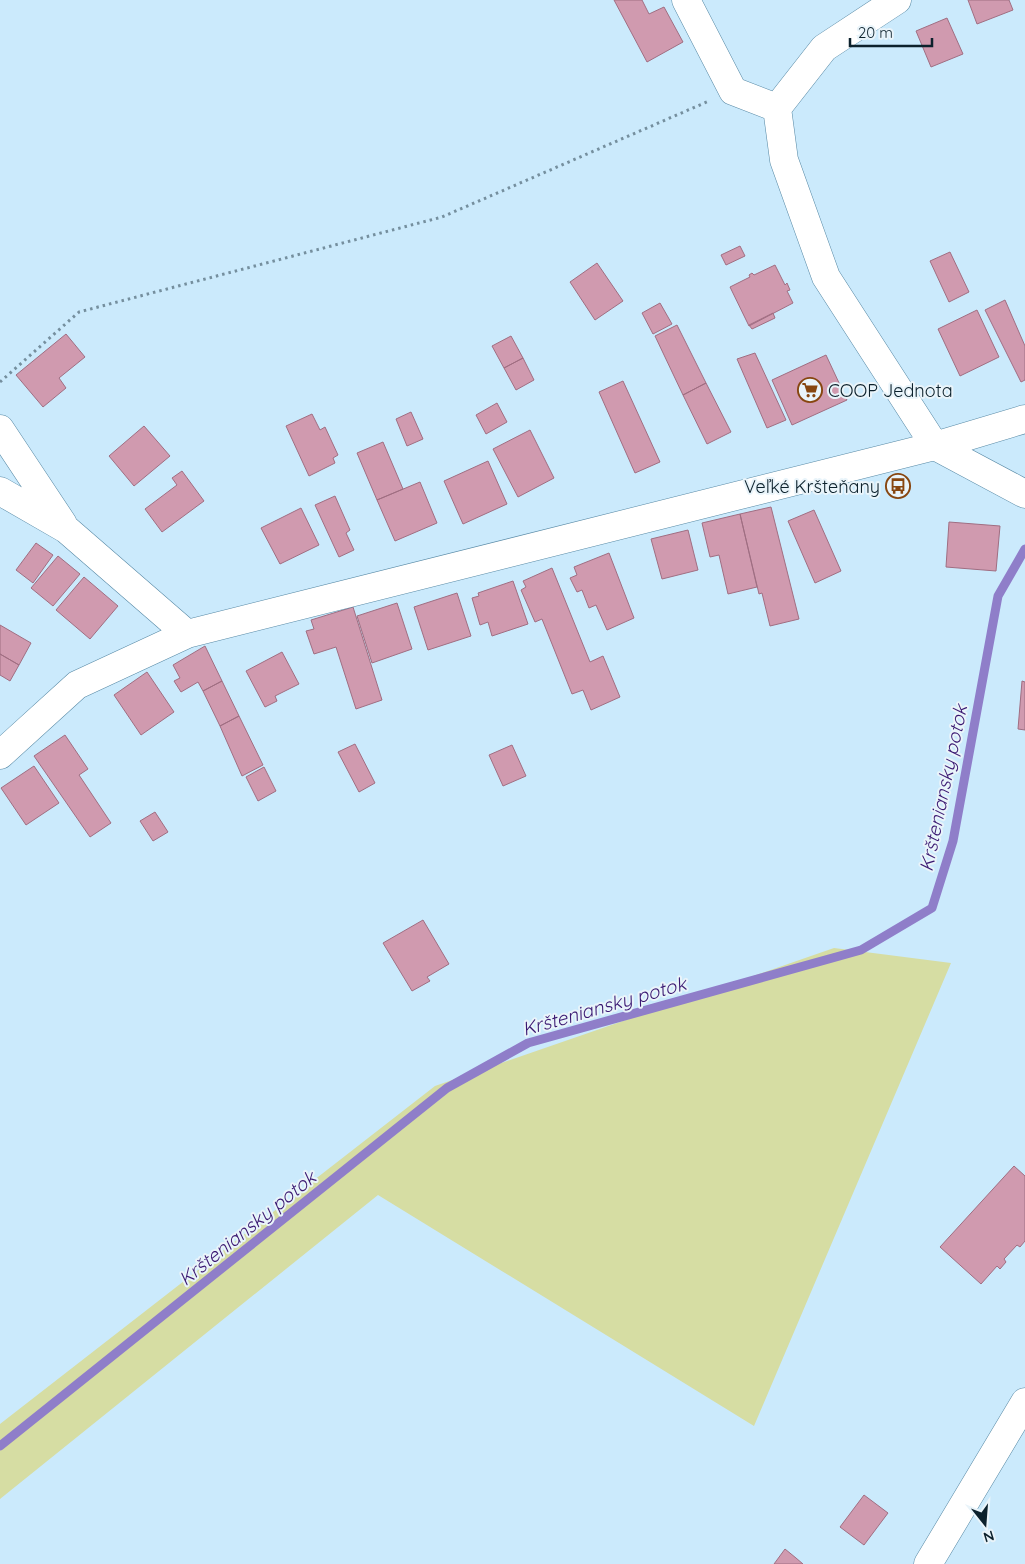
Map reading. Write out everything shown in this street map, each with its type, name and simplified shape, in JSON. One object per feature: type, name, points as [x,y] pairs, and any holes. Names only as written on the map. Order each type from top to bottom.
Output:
[{"type":"street","points":[[686,0],[733,91],[778,108]]},
{"type":"street","points":[[898,0],[824,48],[778,108],[784,160],[826,277],[935,446],[1025,494]]},
{"type":"street","points":[[0,755],[77,685],[187,634],[935,446],[1025,420]]},
{"type":"street","points":[[0,429],[66,529]]},
{"type":"street","points":[[0,491],[66,529],[187,634]]},
{"type":"street","points":[[928,1564],[1025,1402]]},
{"type":"path","points":[[0,382],[78,312],[442,217],[733,91]]},
{"type":"green space","points":[[834,948],[951,963],[754,1426],[378,1195],[0,1499],[0,1424],[435,1086]]},
{"type":"building","points":[[614,0],[642,0],[649,14],[664,7],[683,42],[647,62]]},
{"type":"building","points":[[968,0],[1009,0],[1013,10],[977,24]]},
{"type":"building","points":[[947,18],[963,54],[931,67],[916,31]]},
{"type":"building","points":[[740,246],[745,256],[726,265],[721,255]]},
{"type":"building","points":[[950,252],[969,292],[949,302],[930,261]]},
{"type":"building","points":[[597,263],[623,301],[595,320],[570,282]]},
{"type":"building","points":[[775,265],[785,285],[787,283],[790,290],[787,291],[793,303],[749,326],[730,287],[750,277],[749,275],[752,273],[754,275]]},
{"type":"building","points":[[1005,300],[1025,346],[1025,380],[1021,382],[985,310]]},
{"type":"building","points":[[660,303],[672,324],[653,334],[642,313]]},
{"type":"building","points":[[977,310],[999,357],[960,376],[938,329]]},
{"type":"building","points":[[773,313],[775,318],[752,329],[749,325]]},
{"type":"building","points":[[677,325],[706,383],[683,395],[655,336]]},
{"type":"building","points":[[66,334],[85,357],[59,378],[66,388],[43,407],[16,375]]},
{"type":"building","points":[[511,336],[523,358],[504,368],[492,346]]},
{"type":"building","points":[[755,353],[786,420],[767,428],[737,359]]},
{"type":"building","name":"COOP Jednota","points":[[826,355],[847,400],[792,425],[772,380]]},
{"type":"building","points":[[523,358],[534,380],[516,390],[504,368]]},
{"type":"building","points":[[623,381],[660,462],[635,473],[599,392]]},
{"type":"building","points":[[706,383],[731,432],[707,444],[683,395]]},
{"type":"building","points":[[497,403],[507,422],[486,434],[476,415]]},
{"type":"building","points":[[411,412],[423,439],[407,446],[396,419]]},
{"type":"building","points":[[312,414],[320,430],[325,427],[338,455],[333,458],[335,463],[309,476],[286,426]]},
{"type":"building","points":[[144,426],[170,456],[134,486],[109,456]]},
{"type":"building","points":[[530,430],[554,478],[518,497],[493,449]]},
{"type":"building","points":[[383,442],[403,489],[377,500],[357,453]]},
{"type":"building","points":[[488,461],[507,504],[463,524],[444,481]]},
{"type":"building","points":[[182,471],[204,501],[162,532],[145,509],[177,485],[172,478]]},
{"type":"building","points":[[420,482],[437,523],[395,541],[377,500]]},
{"type":"building","points":[[335,496],[350,530],[346,533],[354,550],[339,557],[315,505]]},
{"type":"building","points":[[771,507],[799,619],[770,626],[762,593],[759,594],[740,514]]},
{"type":"building","points":[[301,508],[319,545],[280,564],[261,528]]},
{"type":"building","points":[[814,510],[841,571],[815,583],[788,521]]},
{"type":"building","points":[[740,514],[757,587],[728,594],[719,555],[710,557],[702,523]]},
{"type":"building","points":[[949,522],[1000,526],[996,571],[946,567]]},
{"type":"building","points":[[688,530],[698,570],[662,579],[651,539]]},
{"type":"building","points":[[36,543],[53,555],[33,583],[16,570]]},
{"type":"building","points":[[609,553],[634,618],[607,630],[596,605],[589,608],[582,590],[577,592],[570,578],[577,575],[574,567]]},
{"type":"building","points":[[58,556],[80,574],[53,606],[31,588]]},
{"type":"building","points":[[552,568],[590,662],[603,656],[620,697],[591,710],[583,690],[572,694],[542,619],[535,622],[521,590],[526,587],[523,581]]},
{"type":"building","points":[[84,577],[118,606],[90,639],[56,610]]},
{"type":"building","points":[[513,581],[528,624],[492,636],[488,622],[480,625],[472,598],[479,596],[478,593]]},
{"type":"building","points":[[457,593],[471,636],[428,650],[414,607]]},
{"type":"building","points":[[397,603],[412,649],[372,663],[357,616]]},
{"type":"building","points":[[353,607],[382,700],[356,709],[336,647],[314,654],[306,631],[314,629],[311,620]]},
{"type":"building","points":[[0,625],[31,643],[19,665],[0,654]]},
{"type":"building","points":[[205,646],[222,681],[203,691],[198,682],[181,692],[174,681],[180,678],[173,665]]},
{"type":"building","points":[[282,652],[299,684],[275,696],[277,701],[265,707],[246,671]]},
{"type":"building","points":[[0,654],[19,665],[10,681],[0,675]]},
{"type":"building","points":[[147,672],[174,712],[141,735],[114,695]]},
{"type":"building","points":[[222,681],[239,716],[220,726],[203,691]]},
{"type":"building","points":[[1022,681],[1025,682],[1025,730],[1018,729]]},
{"type":"building","points":[[239,716],[263,765],[242,776],[220,726]]},
{"type":"building","points":[[65,735],[88,769],[79,775],[111,823],[90,837],[34,756]]},
{"type":"building","points":[[355,744],[375,783],[359,792],[338,752]]},
{"type":"building","points":[[512,745],[526,776],[503,786],[489,755]]},
{"type":"building","points":[[34,766],[59,803],[26,825],[1,788]]},
{"type":"building","points":[[264,767],[276,791],[258,801],[246,777]]},
{"type":"building","points":[[155,812],[168,832],[153,841],[140,821]]},
{"type":"building","points":[[423,920],[449,964],[427,977],[430,981],[412,991],[383,943]]},
{"type":"building","points":[[1014,1166],[1025,1176],[1025,1241],[1020,1247],[1017,1245],[1004,1259],[1006,1262],[1000,1269],[997,1266],[981,1284],[940,1247]]},
{"type":"building","points":[[864,1495],[888,1513],[864,1545],[840,1527]]},
{"type":"building","points":[[785,1549],[796,1558],[803,1564],[774,1564]]},
{"type":"waterway","name":"Kršteniansky potok","points":[[0,1446],[447,1088],[528,1043],[861,950],[932,908],[953,841],[998,596],[1025,549]]},
{"type":"place","name":"COOP Jednota","points":[[810,390]]},
{"type":"place","name":"Veľké Kršteňany","points":[[898,486]]}]
